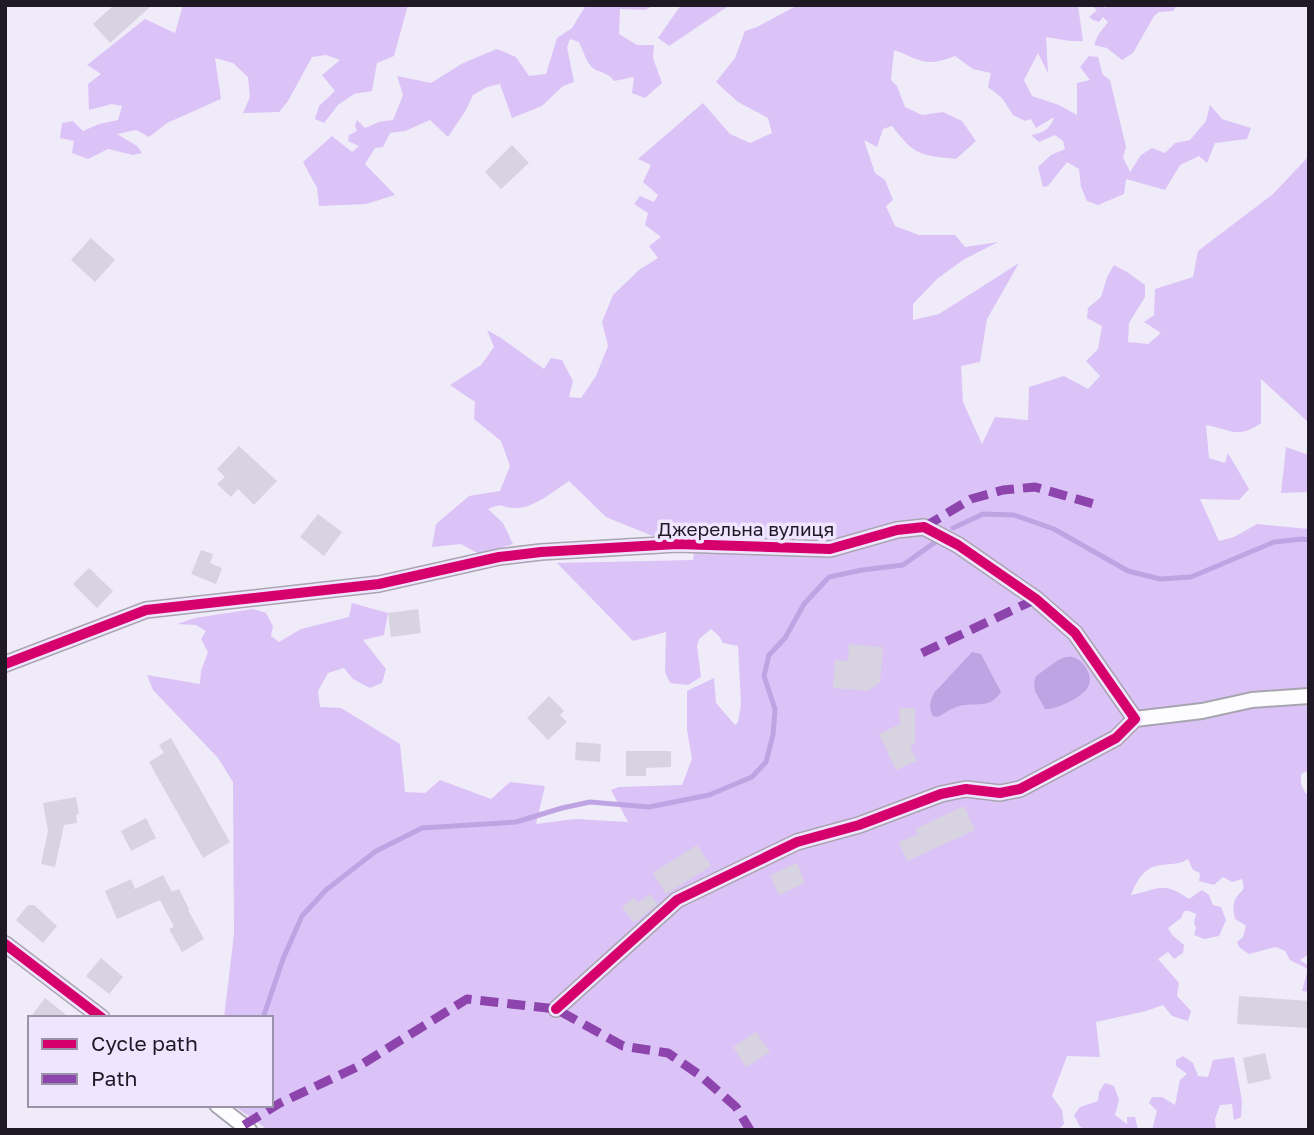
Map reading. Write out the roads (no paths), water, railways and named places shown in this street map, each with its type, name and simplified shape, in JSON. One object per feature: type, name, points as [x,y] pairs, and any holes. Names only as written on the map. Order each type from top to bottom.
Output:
[{"type":"street","name":"Джерельна вулиця","points":[[5,664],[146,610],[379,584],[499,557],[677,544],[830,549],[897,530],[924,527],[958,545],[1035,599],[1075,634],[1135,719]]},
{"type":"street","points":[[556,1009],[677,900],[797,842],[859,825],[941,794],[965,789],[1000,793],[1020,789],[1116,738],[1135,719],[1202,711],[1252,700],[1309,696]]},
{"type":"street","points":[[5,944],[99,1016]]},
{"type":"street","points":[[220,1107],[249,1130]]},
{"type":"waterway","points":[[953,528],[983,514],[1014,515],[1054,529],[1128,571],[1160,579],[1191,577],[1274,542],[1309,540]]},
{"type":"waterway","points":[[264,1016],[283,959],[302,916],[326,890],[376,851],[422,828],[516,822],[590,802],[649,807],[709,795],[752,777],[766,762],[773,735],[775,709],[764,676],[769,655],[785,638],[804,604],[829,577],[903,565],[934,543]]}]
